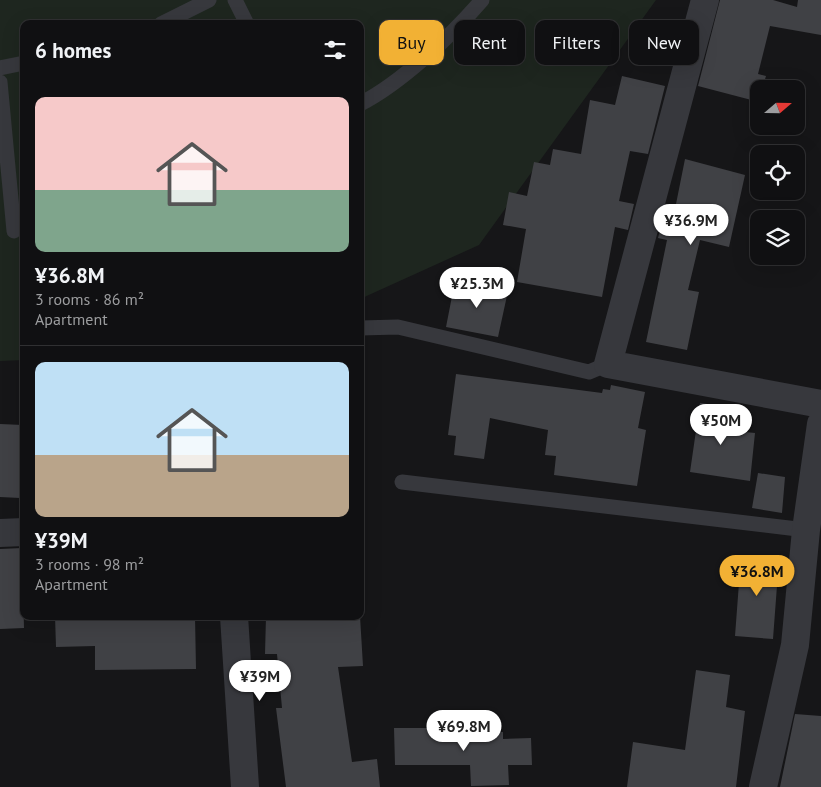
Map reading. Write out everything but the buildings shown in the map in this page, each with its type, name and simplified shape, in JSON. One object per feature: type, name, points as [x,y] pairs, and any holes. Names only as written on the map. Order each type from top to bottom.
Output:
[{"type":"street","points":[[705,0],[608,364],[821,404]]},
{"type":"street","points":[[763,787],[795,645],[806,530],[821,424]]},
{"type":"street","points":[[0,533],[20,532]]},
{"type":"street","points":[[234,620],[245,787]]},
{"type":"lane","points":[[169,20],[208,0]]},
{"type":"lane","points":[[235,0],[245,20]]},
{"type":"lane","points":[[364,102],[373,97],[432,51],[482,0]]},
{"type":"lane","points":[[0,68],[20,64]]},
{"type":"lane","points":[[0,82],[13,231]]},
{"type":"lane","points":[[364,328],[398,327],[589,372],[608,364]]},
{"type":"lane","points":[[402,482],[806,530]]},
{"type":"shaded area","points":[[0,0],[656,0],[642,20],[629,20],[629,37],[619,51],[619,20],[535,20],[535,65],[609,65],[479,245],[364,297],[364,20],[20,20],[20,360],[0,361]]}]
